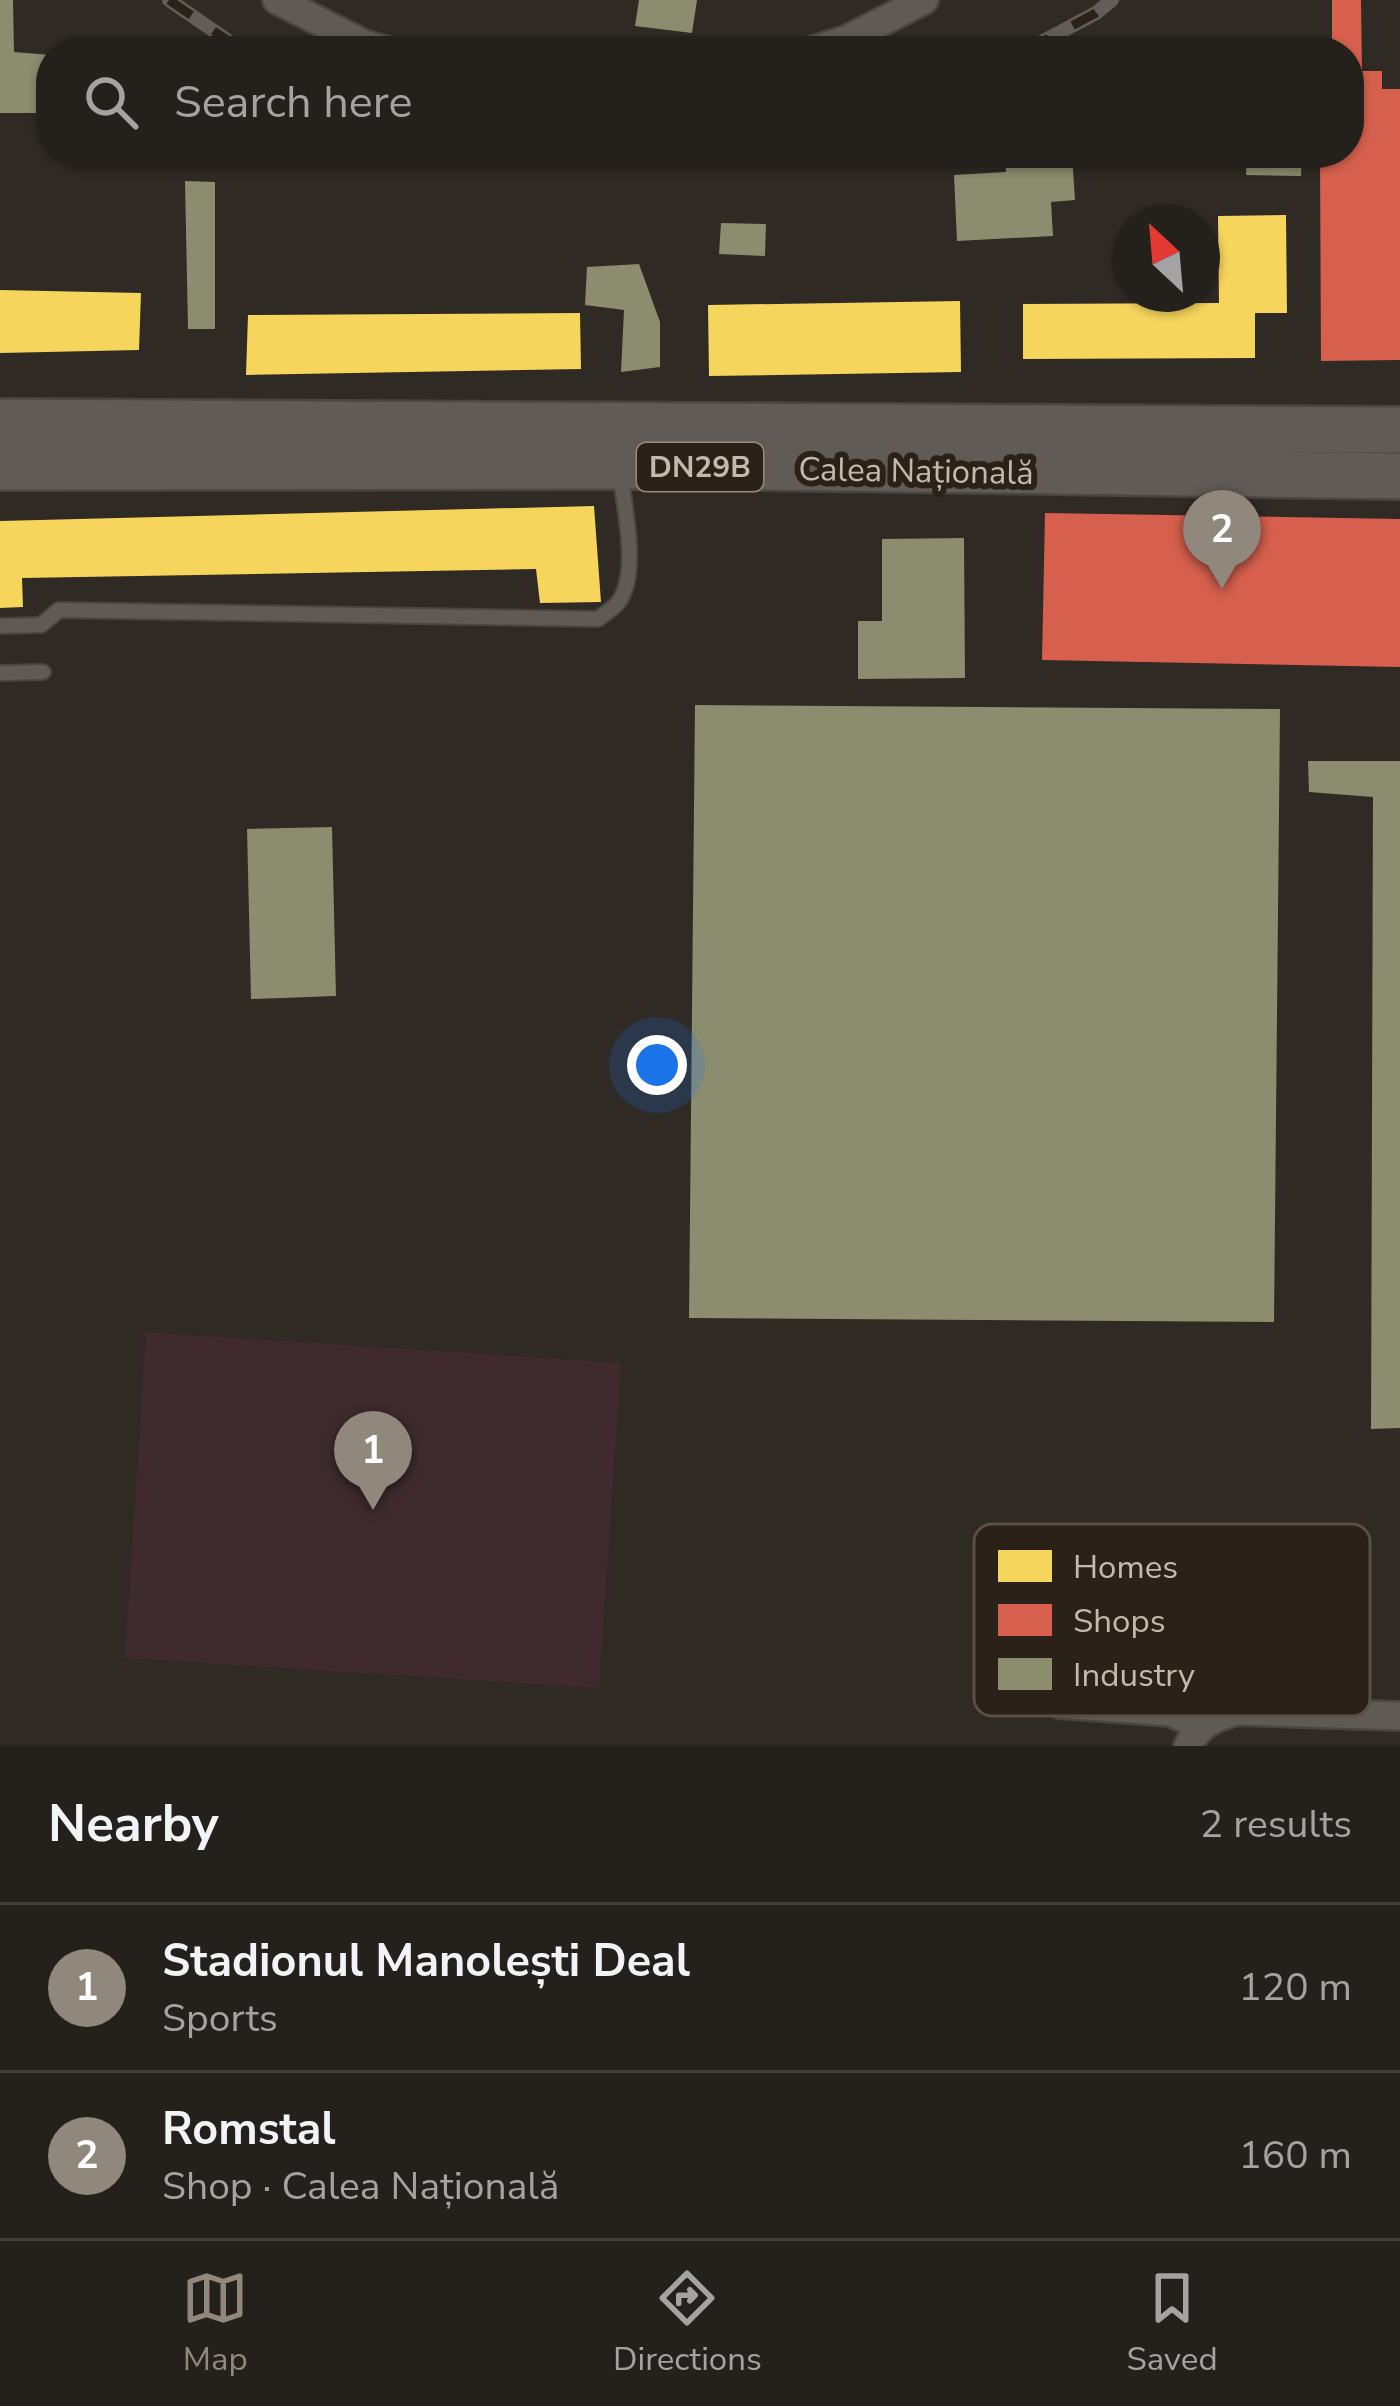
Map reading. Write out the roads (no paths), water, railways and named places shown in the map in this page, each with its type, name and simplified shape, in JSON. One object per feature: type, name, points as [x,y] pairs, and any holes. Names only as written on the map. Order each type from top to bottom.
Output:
[{"type":"main road","name":"Calea Națională","points":[[0,422],[1400,430]]},
{"type":"main road","name":"Calea Națională","points":[[0,466],[619,466],[1400,476]]},
{"type":"street","points":[[277,0],[348,36]]},
{"type":"street","points":[[854,36],[924,0]]},
{"type":"street","points":[[1370,1715],[1400,1716]]},
{"type":"street","points":[[1195,1736],[1213,1718],[1222,1716]]},
{"type":"lane","points":[[0,626],[41,625],[59,610],[598,620],[620,601],[629,555],[619,466]]},
{"type":"lane","points":[[0,673],[43,672]]},
{"type":"railway","points":[[169,0],[221,36]]},
{"type":"railway","points":[[1053,36],[1112,0]]},
{"type":"place","name":"Romstal","points":[[1222,589]]},
{"type":"place","name":"Stadionul Manolești Deal","points":[[373,1510]]}]
